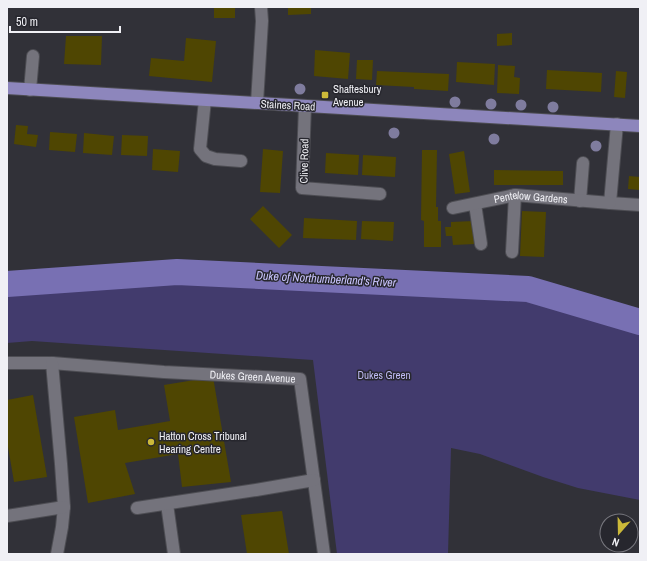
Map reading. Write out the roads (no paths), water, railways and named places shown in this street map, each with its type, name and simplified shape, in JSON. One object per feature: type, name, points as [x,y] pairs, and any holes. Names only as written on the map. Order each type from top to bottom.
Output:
[{"type":"main road","name":"Staines Road","points":[[7,88],[640,126]]},
{"type":"street","points":[[257,103],[262,21],[261,7]]},
{"type":"street","points":[[30,90],[33,56]]},
{"type":"street","points":[[204,100],[200,149],[206,156],[216,159],[241,161]]},
{"type":"street","name":"Clive Road","points":[[305,106],[302,188],[380,194]]},
{"type":"street","points":[[610,203],[617,124]]},
{"type":"street","points":[[580,201],[583,163]]},
{"type":"street","points":[[512,252],[515,196]]},
{"type":"street","name":"Pentelow Gardens","points":[[453,208],[515,196],[640,205]]},
{"type":"street","points":[[475,204],[480,244]]},
{"type":"street","name":"Dukes Green Avenue","points":[[7,363],[52,363],[164,372],[300,379],[324,554]]},
{"type":"street","points":[[52,363],[64,508],[57,554]]},
{"type":"street","points":[[137,508],[314,480]]},
{"type":"street","points":[[167,504],[174,554]]},
{"type":"street","points":[[7,516],[64,508]]},
{"type":"waterway","name":"Duke of Northumberland's River","points":[[7,284],[177,272],[528,289],[640,322]]},
{"type":"place","name":"Shaftesbury Avenue","points":[[325,95]]},
{"type":"place","name":"Hatton Cross Tribunal Hearing Centre","points":[[151,442]]},
{"type":"park label","name":"Dukes Green","points":[[384,375]]}]
